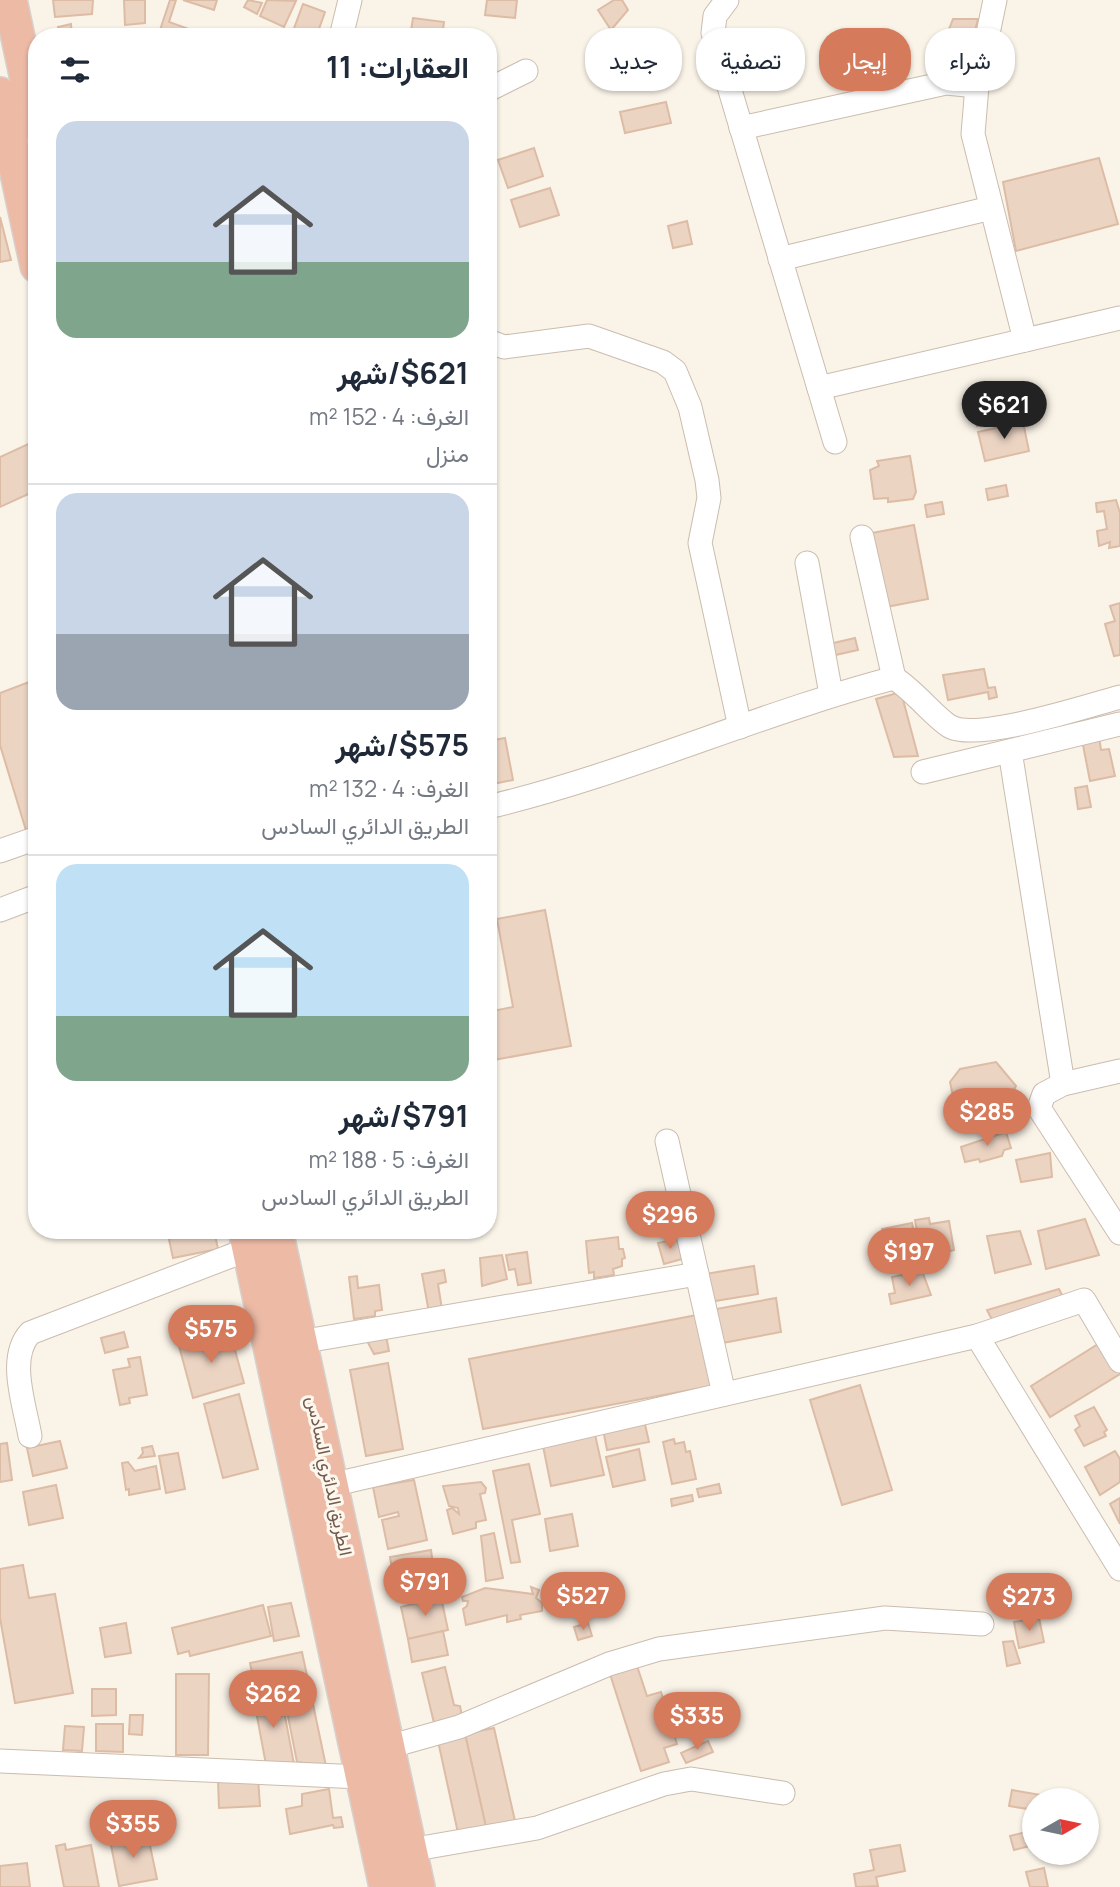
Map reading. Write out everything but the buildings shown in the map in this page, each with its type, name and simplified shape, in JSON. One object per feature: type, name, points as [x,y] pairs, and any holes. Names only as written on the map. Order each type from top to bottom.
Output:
[{"type":"highway","points":[[10,0],[28,84]]},
{"type":"highway","points":[[0,94],[28,224]]},
{"type":"highway","name":"الطريق الدائري السادس","points":[[277,1239],[331,1485],[366,1718],[361,1777],[386,1887]]},
{"type":"highway","name":"الطريق الدائري السادس","points":[[247,1240],[366,1718],[388,1747],[418,1887]]},
{"type":"street","points":[[343,28],[350,0]]},
{"type":"street","points":[[727,0],[715,16],[713,33],[835,442]]},
{"type":"street","points":[[989,28],[995,0]]},
{"type":"street","points":[[497,86],[526,71]]},
{"type":"street","points":[[741,128],[925,88]]},
{"type":"street","points":[[977,91],[973,134],[1025,340]]},
{"type":"street","points":[[780,259],[991,208]]},
{"type":"street","points":[[819,388],[1120,318]]},
{"type":"street","points":[[497,344],[504,347],[589,336],[663,362],[675,371],[690,407],[707,481],[709,498],[700,543],[740,727]]},
{"type":"street","points":[[862,537],[894,678]]},
{"type":"street","points":[[807,563],[831,694]]},
{"type":"street","points":[[497,804],[648,760],[831,694],[894,678],[911,688],[951,727],[974,729],[1004,727],[1120,697]]},
{"type":"street","points":[[923,772],[1120,724]]},
{"type":"street","points":[[1010,751],[1063,1084]]},
{"type":"street","points":[[0,851],[28,841]]},
{"type":"street","points":[[0,910],[28,899]]},
{"type":"street","points":[[1120,1071],[1063,1084],[1044,1094],[1040,1108],[1120,1233]]},
{"type":"street","points":[[667,1141],[724,1394]]},
{"type":"street","points":[[30,1436],[18,1357],[22,1341],[30,1334],[247,1240]]},
{"type":"street","points":[[300,1342],[697,1274]]},
{"type":"street","points":[[331,1485],[977,1336],[1084,1300],[1120,1361]]},
{"type":"street","points":[[977,1336],[1120,1569]]},
{"type":"street","points":[[388,1747],[458,1727],[609,1664],[659,1649],[885,1618],[982,1624]]},
{"type":"street","points":[[0,1761],[361,1777]]},
{"type":"street","points":[[410,1850],[537,1828],[664,1784],[691,1779],[783,1793]]}]
